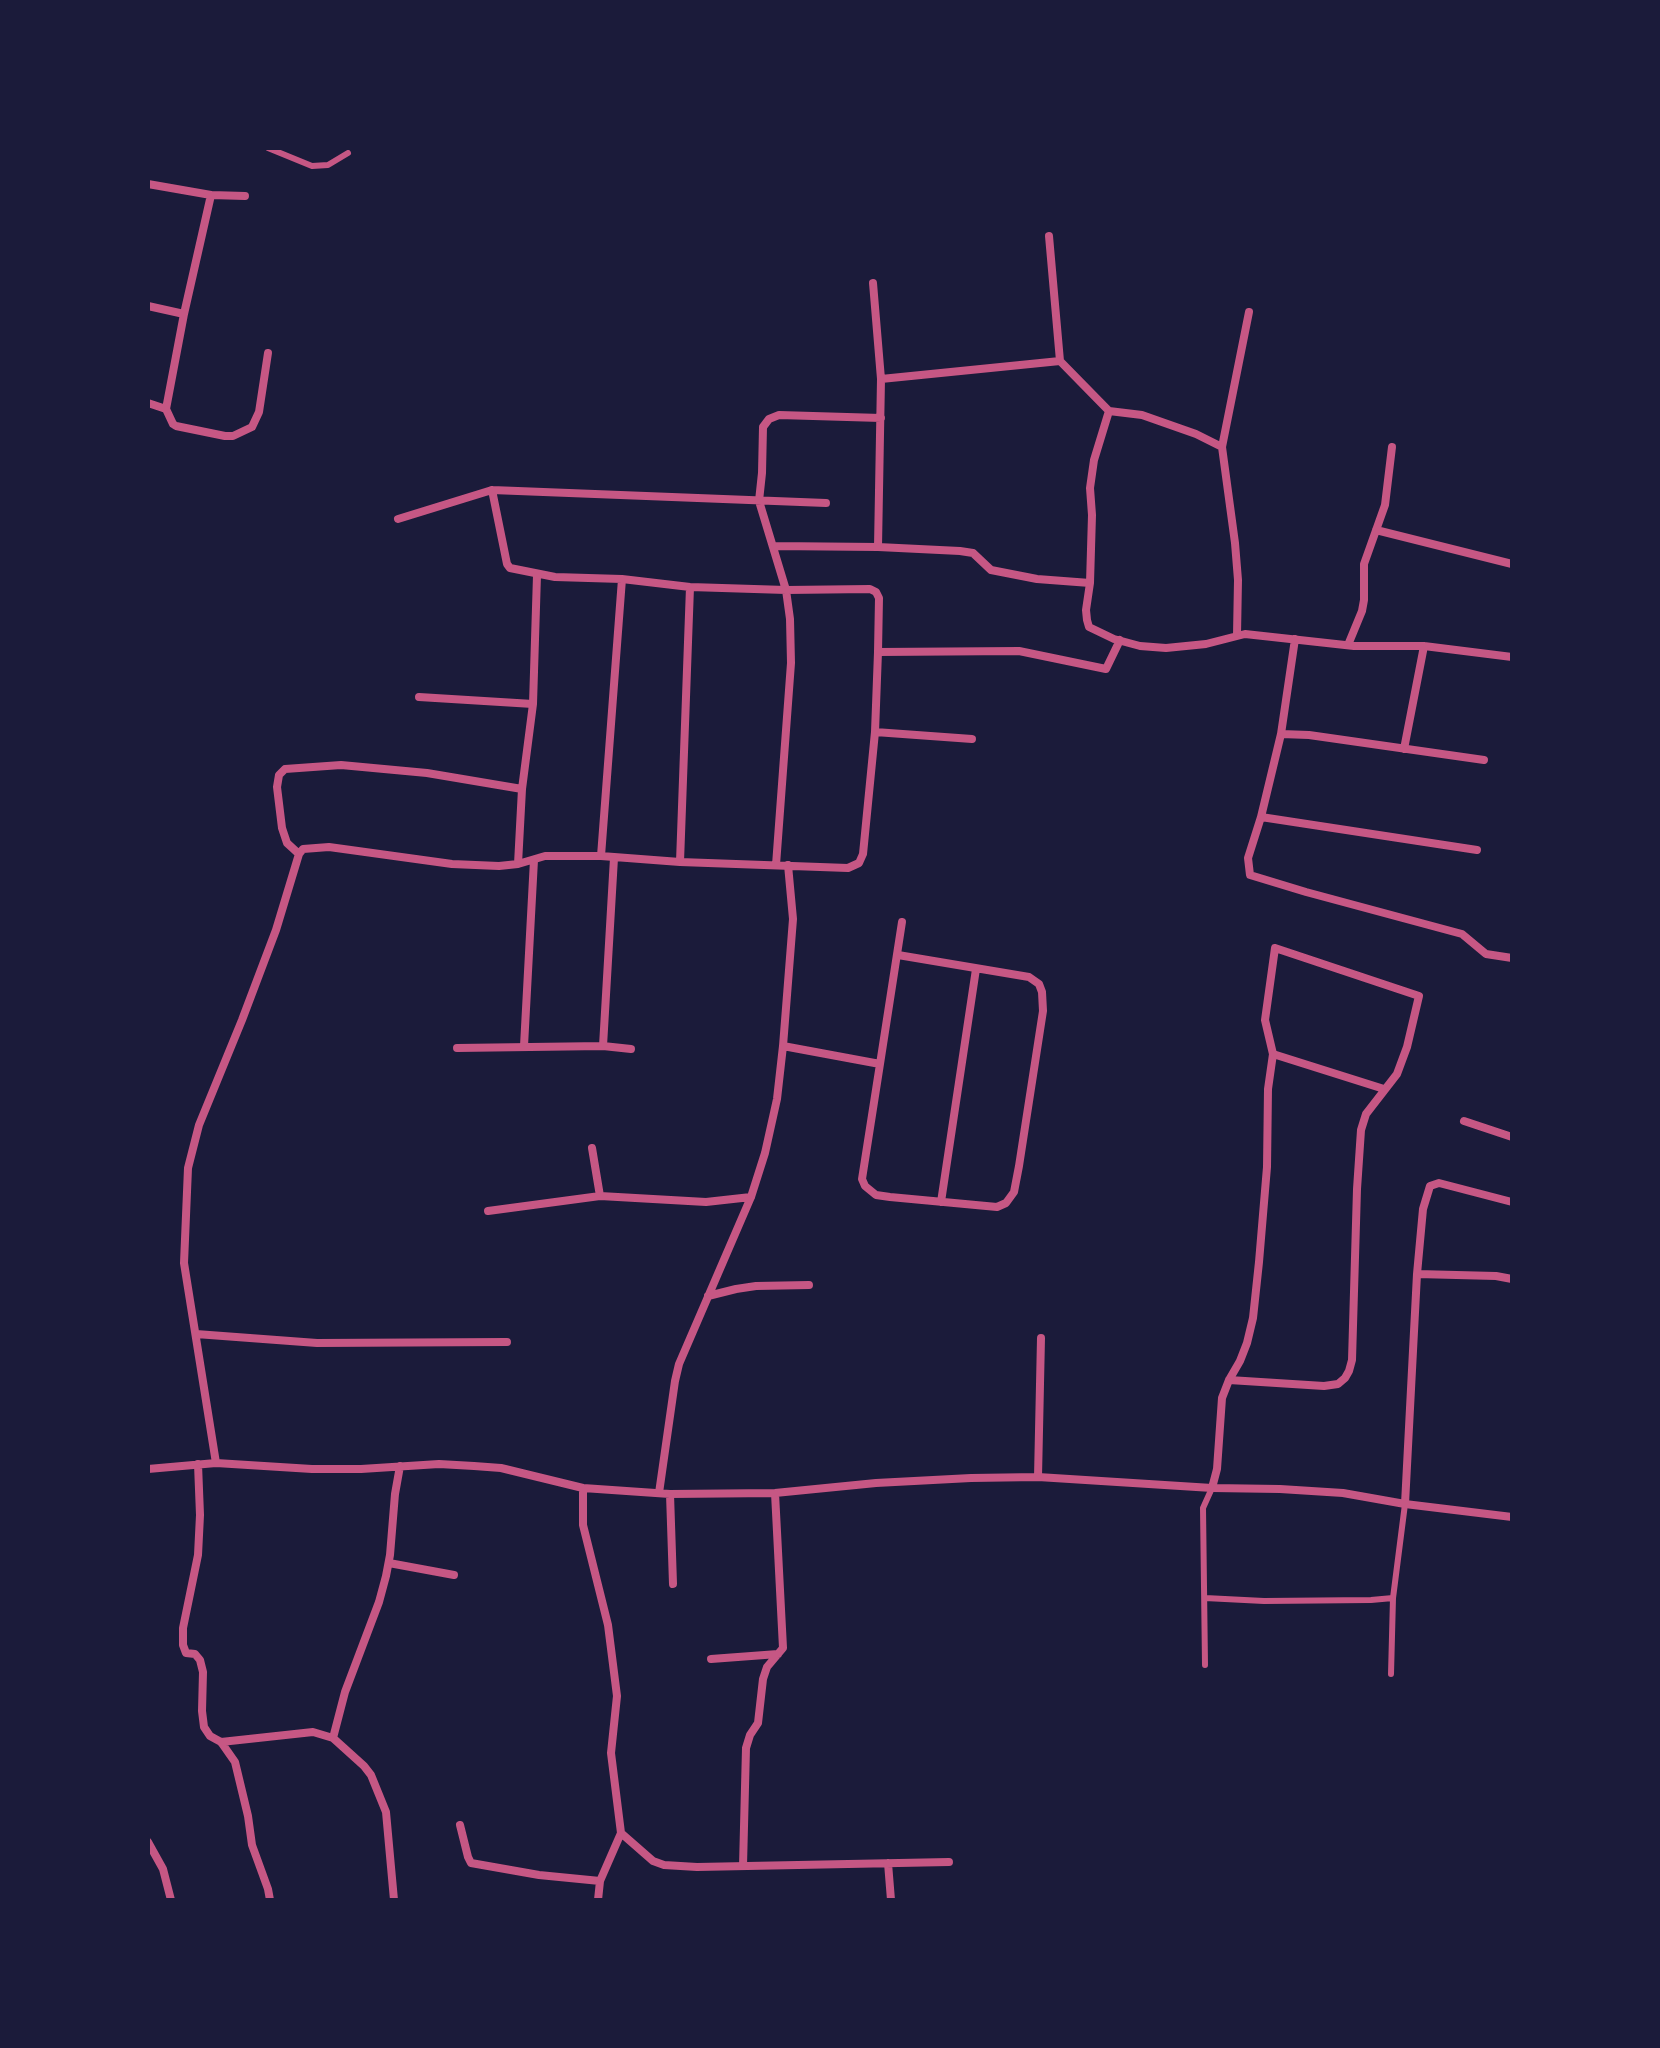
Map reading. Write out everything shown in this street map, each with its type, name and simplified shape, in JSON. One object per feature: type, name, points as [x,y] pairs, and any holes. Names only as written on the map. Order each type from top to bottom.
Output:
[{"type":"street","points":[[148,184],[211,195],[245,196]]},
{"type":"street","points":[[166,409],[211,195]]},
{"type":"street","points":[[1049,236],[1060,361],[1109,411],[1142,415],[1196,434],[1222,447]]},
{"type":"street","points":[[873,283],[881,379],[878,547]]},
{"type":"street","points":[[148,306],[184,314]]},
{"type":"street","points":[[1237,635],[1238,580],[1222,447],[1249,312]]},
{"type":"street","points":[[148,403],[166,409],[176,426],[225,436],[247,431],[259,412],[268,353]]},
{"type":"street","points":[[881,379],[1060,361]]},
{"type":"street","points":[[1109,411],[1094,460],[1090,488],[1090,583],[1086,610],[1089,627],[1114,639],[1140,646],[1166,648],[1206,644],[1237,635],[1256,635],[1373,647],[1424,646],[1512,657]]},
{"type":"street","points":[[776,865],[791,663],[790,619],[786,590],[759,501],[763,427],[769,419],[779,415],[881,418]]},
{"type":"street","points":[[1348,645],[1362,611],[1364,564],[1386,498],[1392,447]]},
{"type":"street","points":[[216,1463],[184,1263],[188,1168],[199,1125],[276,930],[303,849],[329,847],[452,864],[499,866],[545,856],[601,856],[848,868],[859,863],[863,854],[875,732],[879,598],[876,592],[870,589],[690,587],[622,579],[537,575],[510,568],[492,490]]},
{"type":"street","points":[[398,519],[492,490],[826,503]]},
{"type":"street","points":[[1376,530],[1512,564]]},
{"type":"street","points":[[773,546],[878,547],[973,553],[991,570],[1037,579],[1090,583]]},
{"type":"street","points":[[518,864],[522,789],[533,704],[537,575]]},
{"type":"street","points":[[601,856],[622,579]]},
{"type":"street","points":[[680,862],[690,587]]},
{"type":"street","points":[[1295,639],[1281,734],[1248,858],[1250,875],[1462,934],[1486,954],[1512,958]]},
{"type":"street","points":[[878,652],[1019,651],[1106,669],[1120,640]]},
{"type":"street","points":[[1404,749],[1424,646]]},
{"type":"street","points":[[419,697],[533,704]]},
{"type":"street","points":[[875,732],[972,739]]},
{"type":"street","points":[[1281,734],[1309,735],[1484,760]]},
{"type":"street","points":[[299,854],[287,843],[282,828],[277,787],[279,775],[285,769],[341,765],[427,773],[522,789]]},
{"type":"street","points":[[1261,817],[1477,850]]},
{"type":"street","points":[[603,1046],[614,858]]},
{"type":"street","points":[[524,1046],[534,860]]},
{"type":"street","points":[[659,1493],[677,1373],[684,1350],[751,1197],[777,1099],[793,919],[788,865]]},
{"type":"street","points":[[898,955],[1029,977],[1039,984],[1043,1011],[1014,1192],[1006,1203],[997,1207],[876,1195],[862,1179],[902,922]]},
{"type":"street","points":[[1212,1488],[1217,1469],[1222,1398],[1229,1380],[1240,1361],[1253,1318],[1266,1192],[1268,1089],[1273,1054],[1265,1020],[1275,948],[1419,996],[1397,1074],[1366,1114],[1361,1130],[1352,1360],[1349,1371],[1338,1384],[1324,1386],[1229,1380]]},
{"type":"street","points":[[941,1202],[976,969]]},
{"type":"street","points":[[457,1048],[603,1046],[631,1049]]},
{"type":"street","points":[[783,1046],[880,1064]]},
{"type":"street","points":[[1273,1054],[1384,1089]]},
{"type":"street","points":[[1464,1121],[1512,1137]]},
{"type":"street","points":[[592,1148],[600,1196]]},
{"type":"street","points":[[1405,1504],[1417,1274],[1423,1209],[1430,1186],[1439,1183],[1455,1186],[1512,1202]]},
{"type":"street","points":[[488,1211],[600,1196],[706,1202],[751,1197]]},
{"type":"street","points":[[1417,1274],[1512,1279]]},
{"type":"street","points":[[708,1296],[756,1286],[809,1285]]},
{"type":"street","points":[[196,1334],[317,1343],[507,1342]]},
{"type":"street","points":[[1038,1477],[1041,1338]]},
{"type":"street","points":[[148,1469],[216,1463],[312,1469],[439,1464],[501,1468],[583,1488],[670,1494],[775,1493],[876,1483],[1038,1477],[1343,1493],[1512,1517]]},
{"type":"street","points":[[198,1464],[198,1555],[183,1628],[183,1645],[186,1653],[195,1654],[200,1660],[204,1727],[210,1736],[221,1742],[235,1762],[252,1845],[270,1900]]},
{"type":"street","points":[[333,1738],[345,1692],[379,1602],[389,1563],[400,1466]]},
{"type":"street","points":[[583,1488],[583,1525],[608,1625],[617,1696],[611,1753],[621,1833],[600,1881],[598,1900]]},
{"type":"street","points":[[743,1866],[746,1748],[758,1723],[767,1667],[783,1648],[775,1493]]},
{"type":"street","points":[[670,1494],[673,1584]]},
{"type":"street","points":[[389,1563],[454,1575]]},
{"type":"street","points":[[711,1659],[779,1654]]},
{"type":"street","points":[[221,1742],[313,1732],[333,1738],[364,1766],[371,1775],[386,1812],[394,1900]]},
{"type":"street","points":[[460,1825],[471,1863],[539,1875],[600,1881]]},
{"type":"street","points":[[621,1833],[653,1861],[664,1865],[949,1862]]},
{"type":"street","points":[[148,1842],[163,1869],[171,1900]]},
{"type":"street","points":[[888,1863],[891,1900]]},
{"type":"lane","points":[[268,148],[312,166],[328,165],[348,153]]},
{"type":"lane","points":[[1205,1665],[1203,1508],[1212,1488]]},
{"type":"lane","points":[[1391,1674],[1393,1598],[1405,1504]]},
{"type":"lane","points":[[1205,1598],[1264,1601],[1393,1598]]}]
